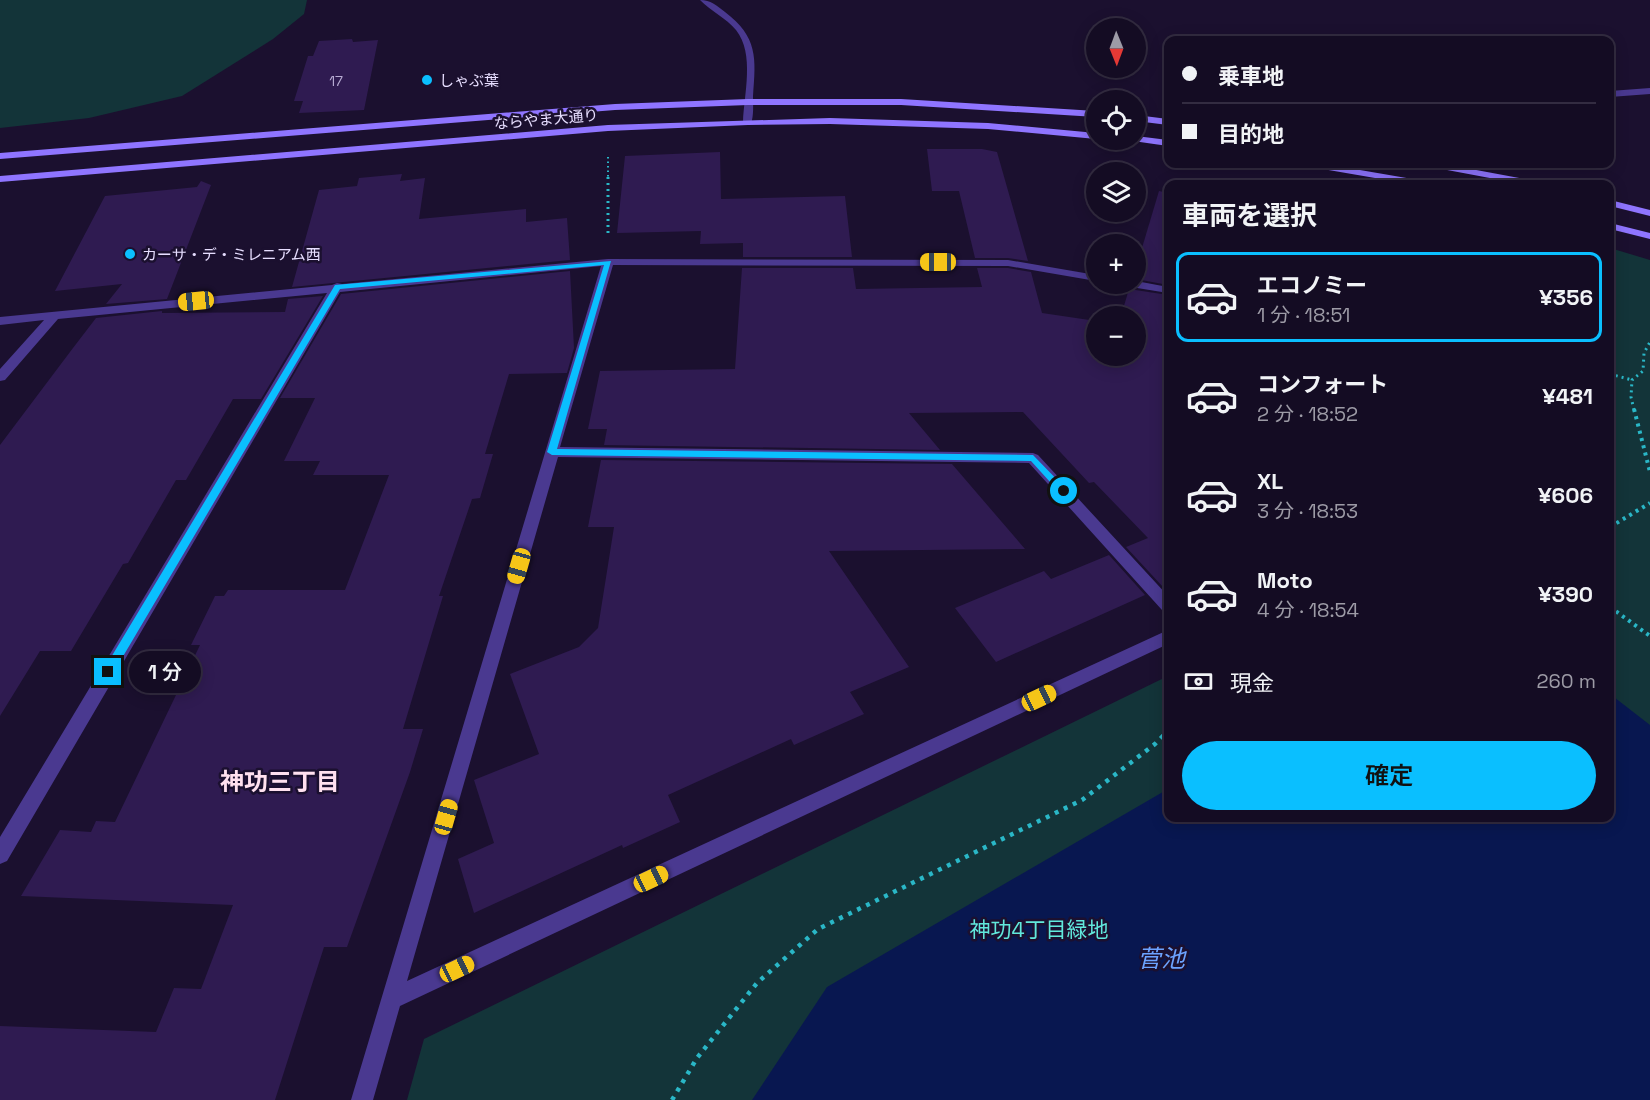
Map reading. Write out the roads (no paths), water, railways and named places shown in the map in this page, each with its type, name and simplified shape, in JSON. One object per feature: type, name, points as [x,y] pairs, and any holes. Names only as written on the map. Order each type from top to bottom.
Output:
[{"type":"street","points":[[705,0],[727,15],[742,30],[751,46],[748,122]]},
{"type":"street","points":[[1614,94],[1650,91]]},
{"type":"street","name":"ならやま大通り","points":[[0,156],[615,107],[748,102],[901,102],[1086,113]]},
{"type":"street","points":[[1146,119],[1164,122]]},
{"type":"street","name":"ならやま大通り","points":[[0,179],[608,128],[748,122],[830,121],[988,126],[1086,135]]},
{"type":"street","points":[[1146,140],[1164,142]]},
{"type":"street","points":[[1334,168],[1401,180]]},
{"type":"street","points":[[1452,168],[1515,180]]},
{"type":"street","points":[[1614,203],[1650,213]]},
{"type":"street","points":[[1614,227],[1650,236]]},
{"type":"street","points":[[362,1100],[608,262]]},
{"type":"street","points":[[0,321],[337,286],[608,262],[1008,263],[1086,276]]},
{"type":"street","points":[[0,855],[337,286]]},
{"type":"street","points":[[1146,286],[1164,289]]},
{"type":"street","points":[[0,377],[55,315]]},
{"type":"street","points":[[552,452],[1033,458],[1164,602]]},
{"type":"street","points":[[393,999],[1164,639]]},
{"type":"water","name":"菅池","points":[[1614,697],[1650,725],[1650,1100],[752,1100],[827,987],[1164,791],[1164,822],[1614,822]]},
{"type":"place","name":"しゃぶ葉","points":[[427,80]]},
{"type":"place","name":"カーサ・デ・ミレニアム西","points":[[130,254]]},
{"type":"district","name":"神功三丁目","points":[[280,781]]},
{"type":"park label","name":"神功4丁目緑地","points":[[1039,929]]}]
